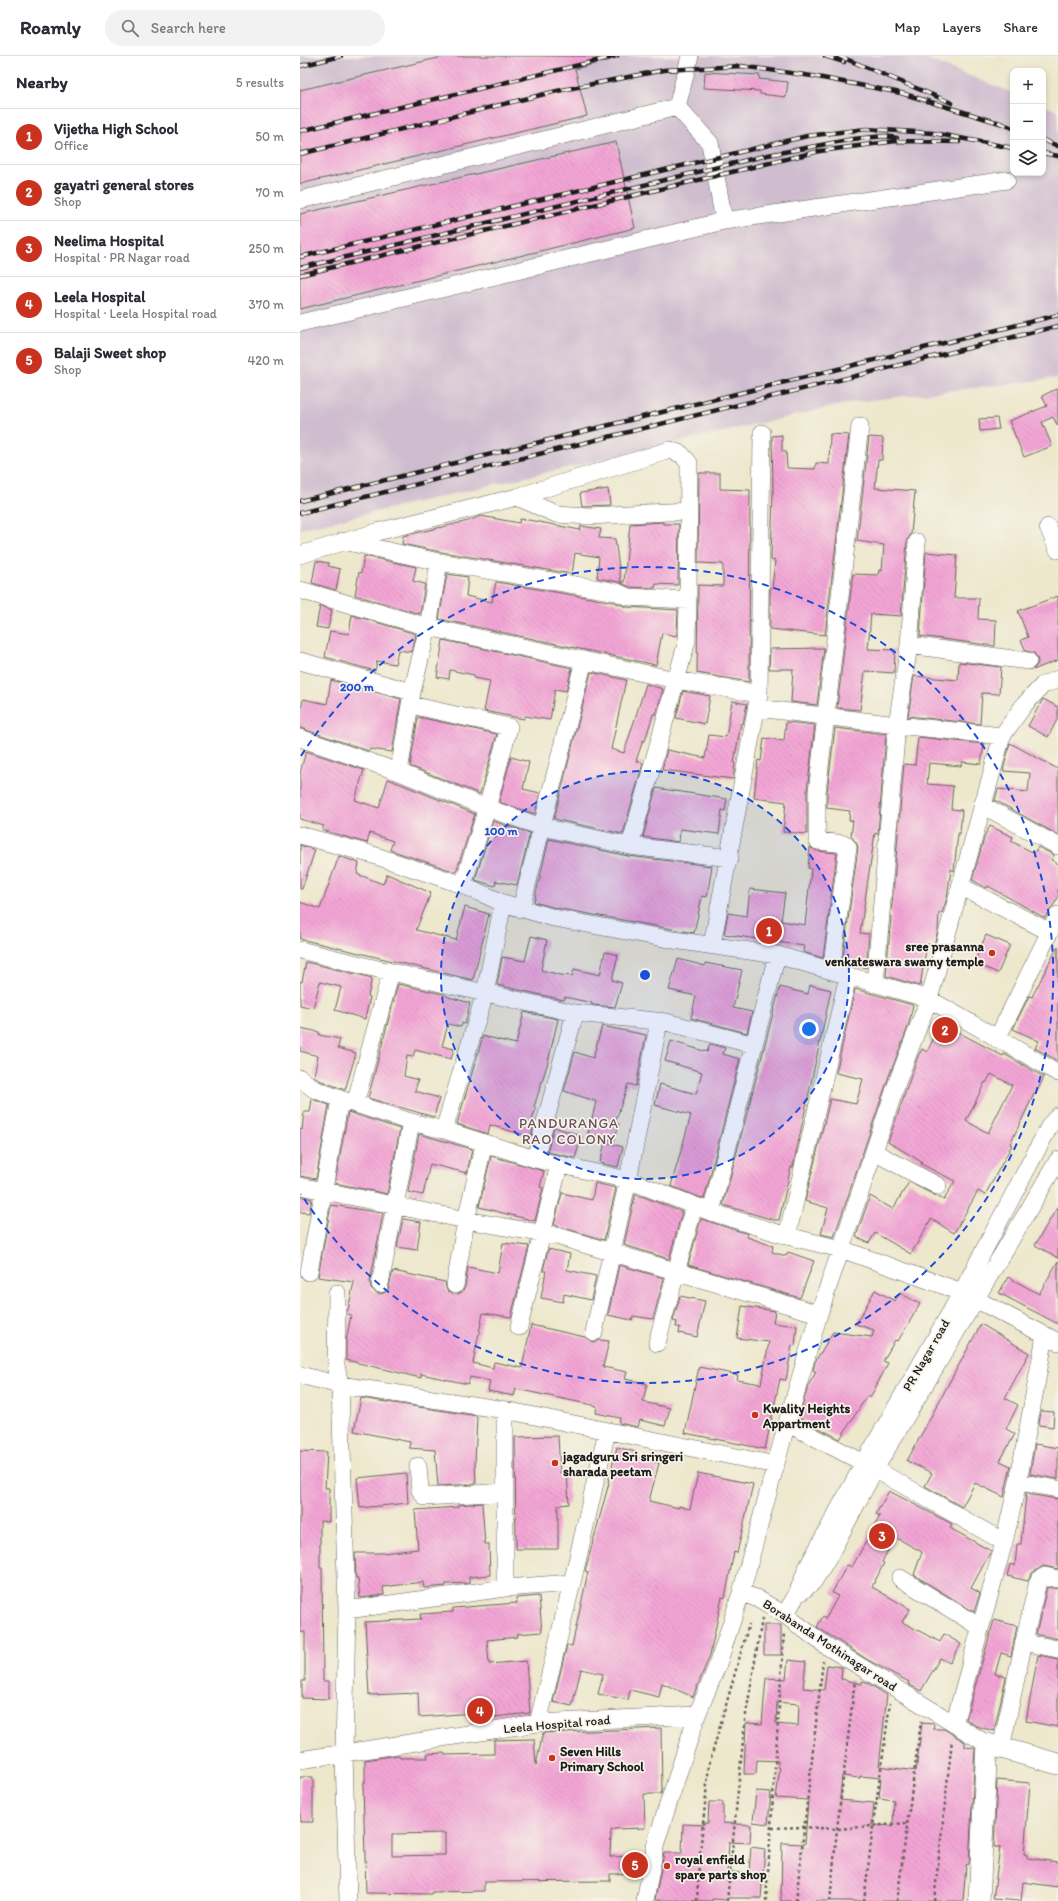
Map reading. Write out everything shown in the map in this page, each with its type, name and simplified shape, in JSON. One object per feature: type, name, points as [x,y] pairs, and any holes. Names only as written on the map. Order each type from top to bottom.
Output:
[{"type":"main road","name":"Borabanda Mothinagar road","points":[[994,1746],[1058,1764]]},
{"type":"main road","points":[[979,1901],[994,1746]]},
{"type":"street","points":[[677,107],[690,56]]},
{"type":"street","points":[[300,200],[677,107]]},
{"type":"street","points":[[677,107],[710,143],[724,221]]},
{"type":"street","points":[[300,323],[724,221],[1007,180]]},
{"type":"street","points":[[831,971],[848,847],[845,844],[818,841],[817,792],[860,426]]},
{"type":"street","points":[[712,945],[730,858],[758,701],[762,433]]},
{"type":"street","points":[[300,555],[343,541],[517,497],[670,450],[681,454],[689,463],[687,641],[630,846]]},
{"type":"street","points":[[517,497],[556,514],[589,516],[688,511]]},
{"type":"street","points":[[1048,527],[1058,550]]},
{"type":"street","points":[[343,541],[439,562],[617,592],[628,597],[688,600]]},
{"type":"street","points":[[875,984],[897,725],[909,645],[917,542]]},
{"type":"street","points":[[399,772],[412,698],[428,627],[439,562]]},
{"type":"street","points":[[300,590],[428,627],[676,680],[758,701],[826,716],[1002,736]]},
{"type":"street","points":[[909,645],[1028,661]]},
{"type":"street","points":[[521,909],[584,660]]},
{"type":"street","points":[[300,661],[412,698],[510,728],[463,885]]},
{"type":"street","points":[[645,1901],[656,1842],[697,1714],[718,1664],[754,1598],[776,1465],[787,1423],[841,1249],[898,1080],[929,999],[1002,736],[1024,705],[1043,685],[1058,679]]},
{"type":"street","points":[[300,738],[399,772],[487,808],[542,827],[630,846],[730,858]]},
{"type":"street","points":[[982,805],[1058,846]]},
{"type":"street","points":[[300,834],[370,854],[463,885],[503,903],[554,918],[674,940],[777,956],[929,999],[1058,1073]]},
{"type":"street","points":[[960,886],[1050,932]]},
{"type":"street","points":[[444,1130],[485,993],[503,903]]},
{"type":"street","points":[[998,1039],[1058,915]]},
{"type":"street","points":[[300,950],[575,1013],[658,1022],[754,1045]]},
{"type":"street","points":[[712,1212],[777,956]]},
{"type":"street","points":[[309,1272],[323,1191],[347,1102],[391,972]]},
{"type":"street","points":[[787,1236],[848,976]]},
{"type":"street","points":[[535,1159],[575,1013]]},
{"type":"street","points":[[594,1332],[628,1180],[658,1022]]},
{"type":"street","points":[[300,1078],[314,1089],[347,1102],[411,1122],[444,1130],[535,1159],[628,1180],[712,1212],[787,1236],[841,1249],[969,1296],[1052,1339],[1004,1542],[954,1724]]},
{"type":"street","name":"PR Nagar road","points":[[969,1296],[1050,1125],[1058,1116]]},
{"type":"street","points":[[380,1284],[411,1122]]},
{"type":"street","points":[[455,1285],[466,1220],[484,1143]]},
{"type":"street","points":[[874,1152],[938,1186]]},
{"type":"street","name":"PR Nagar road","points":[[785,1614],[798,1594],[807,1568],[870,1466],[969,1296],[1058,1160]]},
{"type":"street","points":[[519,1327],[559,1165]]},
{"type":"street","points":[[300,1186],[466,1220],[557,1236],[820,1314]]},
{"type":"street","points":[[657,1343],[694,1206]]},
{"type":"street","points":[[337,1293],[336,1365],[340,1385],[347,1610],[344,1753],[348,1901]]},
{"type":"street","points":[[300,1376],[340,1385],[505,1410],[776,1465]]},
{"type":"street","points":[[505,1410],[505,1588]]},
{"type":"street","points":[[787,1423],[870,1466],[1004,1542]]},
{"type":"street","points":[[538,1723],[607,1431]]},
{"type":"street","points":[[418,1466],[420,1490],[425,1498],[505,1492]]},
{"type":"street","points":[[1018,1482],[1058,1489]]},
{"type":"street","points":[[994,1746],[1025,1637],[1038,1582],[1045,1576],[1058,1579]]},
{"type":"street","points":[[900,1578],[980,1627]]},
{"type":"street","points":[[347,1610],[505,1588],[572,1583]]},
{"type":"street","name":"Borabanda Mothinagar road","points":[[754,1598],[785,1614],[824,1645],[857,1666],[994,1746]]},
{"type":"street","points":[[1025,1637],[1032,1644],[1058,1649]]},
{"type":"street","name":"Leela Hospital road","points":[[300,1760],[538,1723],[697,1714]]},
{"type":"path","points":[[697,1901],[699,1862],[709,1765],[754,1598]]},
{"type":"path","points":[[727,1901],[745,1720],[754,1598]]},
{"type":"path","points":[[766,1901],[785,1614]]},
{"type":"path","points":[[796,1901],[824,1645]]},
{"type":"path","points":[[830,1901],[837,1829],[857,1666]]},
{"type":"path","points":[[864,1901],[893,1686]]},
{"type":"path","points":[[897,1901],[923,1705]]},
{"type":"path","points":[[934,1901],[954,1724]]},
{"type":"path","points":[[772,1828],[804,1827],[837,1829],[907,1823]]},
{"type":"shaded area","points":[[300,56],[919,56],[1010,92],[1010,176],[1046,176],[1046,106],[1058,111],[1058,378],[854,402],[300,529]]},
{"type":"building","points":[[447,56],[610,56],[611,60],[575,69],[587,116],[300,184],[300,90]]},
{"type":"building","points":[[705,72],[760,75],[759,79],[788,82],[786,97],[760,94],[760,91],[704,88]]},
{"type":"building","points":[[616,142],[635,228],[300,309],[300,214]]},
{"type":"building","points":[[1058,388],[1058,426],[1053,417],[1042,422],[1052,446],[1024,457],[1009,421],[1047,406],[1042,396]]},
{"type":"building","points":[[997,418],[999,429],[980,431],[979,419]]},
{"type":"building","points":[[830,434],[849,435],[825,635],[770,629],[770,588],[772,588],[775,561],[771,560],[773,491],[772,436],[782,435],[782,451],[786,451],[787,468],[815,469],[816,463],[829,464]]},
{"type":"building","points":[[869,437],[883,438],[882,460],[878,460],[875,488],[915,491],[911,534],[907,541],[901,616],[871,614],[868,649],[895,650],[894,673],[865,671],[860,710],[837,708],[853,574],[878,575],[879,570],[882,571],[884,545],[857,541]]},
{"type":"building","points":[[699,473],[720,473],[720,489],[750,490],[749,682],[697,673],[698,585],[723,586],[723,564],[698,563]]},
{"type":"building","points":[[608,489],[610,505],[582,506],[580,493]]},
{"type":"building","points":[[481,516],[519,523],[520,519],[529,520],[580,530],[581,526],[601,529],[599,538],[615,539],[621,582],[624,582],[630,524],[663,522],[663,524],[679,524],[678,585],[656,584],[655,588],[630,587],[619,582],[597,578],[599,557],[575,553],[572,574],[402,544],[403,536],[468,521]]},
{"type":"building","points":[[926,552],[957,555],[954,598],[979,598],[978,619],[996,620],[995,646],[920,636]]},
{"type":"building","points":[[364,556],[416,567],[413,581],[425,584],[420,614],[355,595],[359,572],[361,573]]},
{"type":"building","points":[[316,561],[329,563],[328,566],[340,569],[336,590],[312,583]]},
{"type":"building","points":[[447,574],[468,577],[466,596],[492,602],[496,582],[614,602],[627,607],[678,610],[677,633],[676,636],[662,633],[656,665],[439,619]]},
{"type":"building","points":[[1058,596],[1058,660],[1033,670],[1038,663],[1037,658],[1034,653],[1026,651],[1021,640],[1028,637],[1018,611]]},
{"type":"building","points":[[320,606],[332,610],[328,629],[316,627]]},
{"type":"building","points":[[352,615],[416,634],[412,652],[398,650],[395,664],[377,661],[375,671],[325,657],[330,631],[349,634]]},
{"type":"building","points":[[443,640],[572,668],[566,691],[555,689],[550,720],[525,716],[524,719],[484,711],[490,681],[474,678],[474,675],[450,670],[449,679],[437,677]]},
{"type":"building","points":[[824,648],[817,705],[791,702],[793,669],[769,669],[770,649]]},
{"type":"building","points":[[959,662],[1001,667],[999,694],[982,693],[980,724],[908,716],[914,676],[958,680]]},
{"type":"building","points":[[591,672],[626,680],[611,749],[624,753],[646,684],[663,689],[656,714],[653,714],[645,741],[643,740],[636,761],[643,763],[623,834],[554,819]]},
{"type":"building","points":[[331,680],[401,699],[392,752],[370,749],[369,751],[300,728],[300,715],[303,699],[327,704]]},
{"type":"building","points":[[683,691],[710,696],[705,724],[676,718]]},
{"type":"building","points":[[1043,699],[1058,707],[1058,718],[1048,737],[1028,726]]},
{"type":"building","points":[[732,701],[747,704],[743,724],[741,723],[734,763],[733,779],[662,770],[667,750],[705,758],[709,735],[726,737]]},
{"type":"building","points":[[418,717],[497,734],[480,794],[410,766]]},
{"type":"building","points":[[786,722],[815,725],[807,791],[807,834],[783,832],[786,802],[754,798],[758,760],[761,761],[764,738],[784,741]]},
{"type":"building","points":[[835,728],[886,734],[878,834],[875,833],[860,933],[869,934],[866,968],[842,963],[858,848],[851,836],[853,821],[849,820],[850,811],[827,808],[827,793]]},
{"type":"building","points":[[918,737],[984,744],[981,764],[962,762],[961,766],[929,763],[927,784],[953,786],[951,809],[962,810],[954,871],[951,869],[947,898],[942,913],[939,913],[938,930],[934,945],[927,944],[920,986],[886,976],[904,764],[915,765]]},
{"type":"building","points":[[1010,743],[1058,769],[1058,835],[995,800],[998,789],[1028,792],[1030,773],[1003,771]]},
{"type":"building","points":[[306,751],[364,770],[355,800],[379,808],[388,779],[475,814],[456,872],[390,850],[393,841],[370,833],[367,843],[322,830],[324,826],[300,819],[300,773]]},
{"type":"building","points":[[511,757],[529,762],[523,789],[540,793],[535,814],[499,802]]},
{"type":"building","points":[[656,788],[727,799],[725,811],[722,810],[719,834],[680,829],[679,842],[643,837]]},
{"type":"building","points":[[493,821],[530,833],[517,885],[496,881],[495,886],[475,880]]},
{"type":"building","points":[[990,826],[1013,837],[1011,841],[1034,853],[1038,847],[1054,855],[1051,860],[1058,864],[1058,898],[1045,918],[988,886],[987,888],[972,880],[985,835]]},
{"type":"building","points":[[549,839],[628,856],[712,866],[707,897],[702,896],[694,933],[556,908],[534,902]]},
{"type":"building","points":[[300,845],[315,850],[302,889],[300,889]]},
{"type":"building","points":[[810,847],[817,851],[837,853],[823,958],[803,952],[804,946],[724,934],[728,913],[747,916],[750,889],[785,893],[781,921],[805,925],[811,869],[808,868]]},
{"type":"building","points":[[339,856],[359,863],[357,874],[383,884],[387,874],[431,893],[416,930],[456,940],[465,907],[489,914],[473,980],[300,939],[300,902],[320,909]]},
{"type":"building","points":[[986,935],[1010,945],[998,973],[974,963]]},
{"type":"building","points":[[531,936],[547,940],[541,970],[561,975],[572,976],[574,969],[600,975],[605,952],[618,955],[612,980],[622,983],[615,1007],[592,1005],[592,1003],[565,997],[564,1000],[497,985],[502,957],[525,961]]},
{"type":"building","points":[[1058,946],[1058,1061],[1035,1048],[1039,1041],[1013,1029],[1029,996],[1032,997]]},
{"type":"building","points":[[678,959],[705,966],[705,963],[742,970],[733,1008],[752,1012],[747,1033],[691,1018],[696,996],[669,990]]},
{"type":"building","points":[[306,962],[372,978],[368,996],[370,997],[365,1019],[335,1010],[341,987],[320,982],[313,1008],[300,1005],[300,981],[302,982]]},
{"type":"building","points":[[398,984],[443,994],[470,1003],[465,1024],[462,1023],[461,1027],[448,1024],[442,1046],[454,1049],[451,1059],[415,1050],[413,1057],[407,1056],[404,1076],[418,1080],[415,1091],[439,1098],[434,1117],[368,1098]]},
{"type":"building","points":[[810,985],[831,990],[793,1167],[791,1167],[779,1220],[774,1220],[723,1205],[780,987],[808,994]]},
{"type":"building","points":[[855,989],[913,1005],[908,1027],[889,1076],[834,1237],[821,1234],[828,1208],[805,1201],[830,1099],[856,1104],[863,1079],[836,1073]]},
{"type":"building","points":[[524,1012],[558,1019],[548,1062],[534,1107],[536,1108],[532,1120],[535,1121],[531,1137],[490,1125],[488,1134],[457,1124],[483,1036],[516,1044]]},
{"type":"building","points":[[941,1023],[1003,1056],[1004,1054],[1044,1077],[1036,1093],[1035,1092],[1010,1144],[1012,1145],[985,1195],[978,1191],[954,1233],[931,1219],[911,1254],[875,1233],[869,1243],[856,1237],[870,1196],[893,1209],[909,1182],[944,1200],[955,1181],[921,1164],[922,1162],[888,1142],[918,1056],[922,1049],[927,1052]],"holes":[[[991,1074],[1012,1085],[988,1133],[966,1121],[985,1082],[986,1083]]]},
{"type":"building","points":[[602,1026],[646,1035],[636,1086],[628,1084],[615,1123],[619,1124],[614,1141],[588,1134],[595,1101],[564,1091],[575,1052],[593,1058]]},
{"type":"building","points":[[300,1028],[319,1032],[319,1035],[340,1039],[338,1048],[356,1053],[345,1090],[319,1080],[314,1076],[318,1056],[300,1051]]},
{"type":"building","points":[[671,1041],[707,1052],[710,1044],[725,1048],[723,1054],[740,1059],[704,1199],[671,1186],[691,1115],[655,1105],[660,1084],[696,1094],[702,1072],[665,1061]]},
{"type":"building","points":[[312,1099],[329,1105],[316,1179],[300,1176],[300,1129],[302,1130],[304,1112],[310,1112]]},
{"type":"building","points":[[348,1112],[400,1129],[387,1194],[335,1183]]},
{"type":"building","points":[[554,1127],[582,1136],[575,1158],[547,1152]]},
{"type":"building","points":[[419,1134],[472,1149],[467,1173],[430,1164],[423,1195],[408,1192]]},
{"type":"building","points":[[605,1142],[623,1147],[618,1167],[600,1163]]},
{"type":"building","points":[[491,1156],[544,1171],[540,1187],[543,1188],[535,1221],[479,1207]]},
{"type":"building","points":[[595,1183],[616,1188],[604,1240],[554,1225],[562,1193],[592,1200]]},
{"type":"building","points":[[635,1195],[682,1212],[669,1259],[624,1245]]},
{"type":"building","points":[[300,1196],[312,1199],[309,1213],[300,1212]]},
{"type":"building","points":[[331,1205],[383,1213],[370,1282],[371,1288],[378,1294],[384,1293],[388,1290],[393,1271],[445,1282],[448,1292],[458,1294],[462,1292],[465,1287],[468,1267],[498,1273],[503,1243],[529,1246],[511,1317],[483,1313],[473,1363],[493,1368],[494,1362],[522,1368],[531,1325],[585,1337],[592,1342],[600,1340],[609,1341],[603,1367],[627,1372],[625,1379],[647,1384],[643,1402],[670,1408],[665,1426],[640,1420],[638,1427],[619,1423],[620,1418],[596,1413],[597,1406],[516,1389],[514,1396],[488,1391],[490,1381],[470,1377],[468,1384],[421,1374],[421,1378],[346,1360],[346,1341],[351,1315],[347,1314],[354,1282],[318,1277]]},
{"type":"building","points":[[1058,1206],[1058,1258],[1035,1245]]},
{"type":"building","points":[[403,1219],[421,1222],[417,1250],[397,1247]]},
{"type":"building","points":[[701,1219],[748,1234],[747,1237],[773,1246],[772,1252],[786,1256],[788,1252],[814,1261],[800,1298],[688,1265]]},
{"type":"building","points":[[548,1249],[570,1254],[567,1270],[596,1276],[591,1300],[564,1294],[563,1302],[541,1298],[546,1271],[543,1271]]},
{"type":"building","points":[[1058,1261],[1058,1324],[999,1293],[1008,1277],[1039,1294]]},
{"type":"building","points":[[619,1265],[664,1278],[653,1319],[633,1316],[632,1320],[608,1315]]},
{"type":"building","points":[[875,1290],[895,1301],[900,1293],[920,1304],[898,1341],[895,1340],[883,1361],[888,1363],[870,1398],[867,1396],[840,1439],[799,1418],[808,1386],[816,1372],[813,1370],[815,1362],[833,1332],[872,1337],[874,1330],[856,1324]]},
{"type":"building","points":[[680,1296],[705,1301],[697,1337],[679,1333],[680,1327],[676,1327],[677,1322],[673,1321]]},
{"type":"building","points":[[742,1306],[775,1311],[773,1323],[797,1326],[795,1346],[792,1345],[786,1380],[780,1379],[765,1449],[685,1433],[699,1367],[738,1375],[737,1380],[761,1384],[769,1342],[737,1338]]},
{"type":"building","points":[[981,1324],[1029,1353],[1005,1398],[1018,1405],[1006,1429],[1015,1434],[1000,1461],[1011,1466],[1004,1497],[975,1483],[962,1507],[925,1486],[932,1473],[907,1461]]},
{"type":"building","points":[[361,1398],[477,1416],[475,1462],[476,1484],[438,1486],[435,1450],[409,1448],[410,1442],[354,1431]]},
{"type":"building","points":[[1041,1411],[1054,1412],[1053,1427],[1039,1425]]},
{"type":"building","points":[[558,1436],[560,1473],[567,1472],[569,1504],[558,1505],[558,1549],[516,1549],[515,1437]]},
{"type":"building","points":[[1035,1444],[1058,1448],[1058,1479],[1030,1474]]},
{"type":"building","points":[[617,1447],[636,1452],[634,1457],[659,1463],[649,1501],[690,1509],[698,1473],[753,1484],[737,1553],[734,1552],[725,1598],[722,1597],[710,1655],[693,1697],[662,1683],[659,1697],[630,1690],[628,1700],[598,1694],[603,1674],[581,1669],[572,1706],[553,1702],[567,1645],[572,1646],[588,1572],[585,1571],[609,1483]]},
{"type":"building","points":[[300,1451],[327,1452],[325,1488],[329,1488],[329,1522],[320,1521],[320,1568],[322,1568],[323,1681],[329,1681],[329,1699],[302,1698],[302,1681],[305,1681],[305,1632],[300,1632]]},
{"type":"building","points":[[406,1473],[408,1503],[360,1508],[357,1478]]},
{"type":"building","points":[[889,1491],[952,1524],[950,1528],[991,1551],[971,1588],[980,1593],[974,1612],[914,1575],[922,1552],[895,1537],[882,1562],[884,1563],[872,1587],[910,1609],[902,1622],[940,1642],[944,1634],[961,1644],[950,1663],[940,1658],[921,1691],[908,1684],[909,1682],[868,1660],[817,1627],[823,1616],[826,1618],[838,1596],[832,1593],[847,1565],[852,1567],[880,1516],[876,1514]]},
{"type":"building","points":[[1026,1494],[1058,1499],[1058,1569],[1043,1566],[1032,1573],[1028,1581],[1007,1576],[1010,1564],[1015,1566],[1017,1544],[1021,1544]]},
{"type":"building","points":[[482,1503],[485,1544],[489,1544],[490,1575],[469,1577],[469,1583],[446,1584],[446,1586],[424,1588],[423,1582],[383,1587],[384,1595],[360,1598],[358,1578],[356,1578],[355,1553],[383,1553],[418,1549],[415,1510],[458,1507],[458,1505]]},
{"type":"building","points":[[1047,1587],[1058,1589],[1058,1639],[1036,1634]]},
{"type":"building","points":[[539,1596],[542,1632],[517,1634],[518,1637],[487,1640],[489,1664],[526,1661],[530,1713],[494,1717],[494,1715],[474,1716],[474,1713],[419,1717],[418,1693],[369,1695],[365,1622],[421,1619],[420,1614],[453,1612],[453,1608],[517,1603],[516,1598]]},
{"type":"building","points":[[994,1620],[1017,1626],[1011,1656],[1001,1653],[995,1674],[1006,1677],[994,1731],[976,1726],[966,1719]]},
{"type":"building","points":[[764,1625],[781,1625],[781,1655],[764,1655]]},
{"type":"building","points":[[1038,1655],[1058,1659],[1058,1727],[1026,1721]]},
{"type":"building","points":[[788,1660],[806,1662],[803,1688],[824,1690],[827,1665],[842,1667],[841,1679],[862,1684],[862,1681],[866,1682],[887,1695],[879,1766],[916,1771],[922,1723],[934,1724],[933,1729],[944,1729],[965,1742],[965,1747],[975,1748],[969,1864],[966,1865],[963,1901],[781,1901],[782,1843],[805,1844],[808,1800],[776,1798],[780,1768],[778,1767],[778,1761],[757,1760],[756,1774],[744,1774],[746,1723],[762,1724],[766,1678],[786,1679]],"holes":[[[777,1702],[799,1704],[798,1726],[776,1724]],[[842,1776],[881,1778],[879,1798],[894,1800],[893,1826],[872,1825],[874,1803],[840,1800]]]},
{"type":"building","points":[[661,1728],[662,1790],[661,1794],[644,1794],[645,1828],[611,1830],[610,1857],[643,1856],[640,1873],[610,1874],[610,1881],[484,1882],[484,1891],[432,1892],[432,1894],[366,1893],[363,1783],[365,1783],[365,1760],[399,1755],[400,1758],[428,1758],[427,1754],[494,1754],[494,1740],[534,1739],[536,1765],[543,1733]],"holes":[[[445,1833],[445,1855],[392,1856],[392,1834]]]},
{"type":"building","points":[[300,1777],[313,1777],[313,1822],[300,1822]]},
{"type":"building","points":[[997,1780],[1030,1783],[1024,1854],[1027,1855],[1027,1858],[1058,1862],[1057,1887],[1023,1882],[1021,1901],[993,1899],[1000,1847],[994,1847]]},
{"type":"building","points":[[756,1791],[771,1792],[768,1824],[753,1822]]},
{"type":"building","points":[[709,1802],[723,1802],[723,1823],[751,1825],[750,1843],[729,1842],[727,1872],[749,1873],[751,1847],[765,1849],[761,1898],[728,1898],[727,1900],[712,1899],[712,1901],[655,1900],[664,1853],[682,1853],[683,1824],[704,1825],[704,1823],[708,1823]]},
{"type":"railway","points":[[300,66],[341,56]]},
{"type":"railway","points":[[300,131],[617,56]]},
{"type":"railway","points":[[825,56],[844,62]]},
{"type":"railway","points":[[839,56],[952,103]]},
{"type":"railway","points":[[300,154],[557,91],[664,70],[741,66],[812,76],[901,93],[1003,124]]},
{"type":"railway","points":[[998,122],[1010,127]]},
{"type":"railway","points":[[300,257],[807,136],[866,129],[933,133],[1010,147]]},
{"type":"railway","points":[[300,268],[768,155],[853,139],[885,136],[897,138]]},
{"type":"railway","points":[[300,275],[820,151],[896,141],[959,142]]},
{"type":"railway","points":[[1046,141],[1058,146]]},
{"type":"railway","points":[[1046,154],[1058,156]]},
{"type":"railway","points":[[300,501],[1058,315]]},
{"type":"railway","points":[[300,513],[1058,326]]},
{"type":"place","name":"Vijetha High School","points":[[769,931]]},
{"type":"place","name":"sree prasanna venkateswara swamy temple","points":[[992,953]]},
{"type":"place","name":"gayatri general stores","points":[[945,1030]]},
{"type":"place","name":"Kwality Heights Appartment","points":[[755,1415]]},
{"type":"place","name":"jagadguru Sri sringeri sharada peetam","points":[[555,1463]]},
{"type":"place","name":"Neelima Hospital","points":[[882,1536]]},
{"type":"place","name":"Leela Hospital","points":[[480,1711]]},
{"type":"place","name":"Seven Hills Primary School","points":[[552,1758]]},
{"type":"place","name":"Balaji Sweet shop","points":[[635,1865]]},
{"type":"place","name":"royal enfield spare parts shop","points":[[667,1866]]},
{"type":"district","name":"PANDURANGA RAO COLONY","points":[[569,1132]]}]
